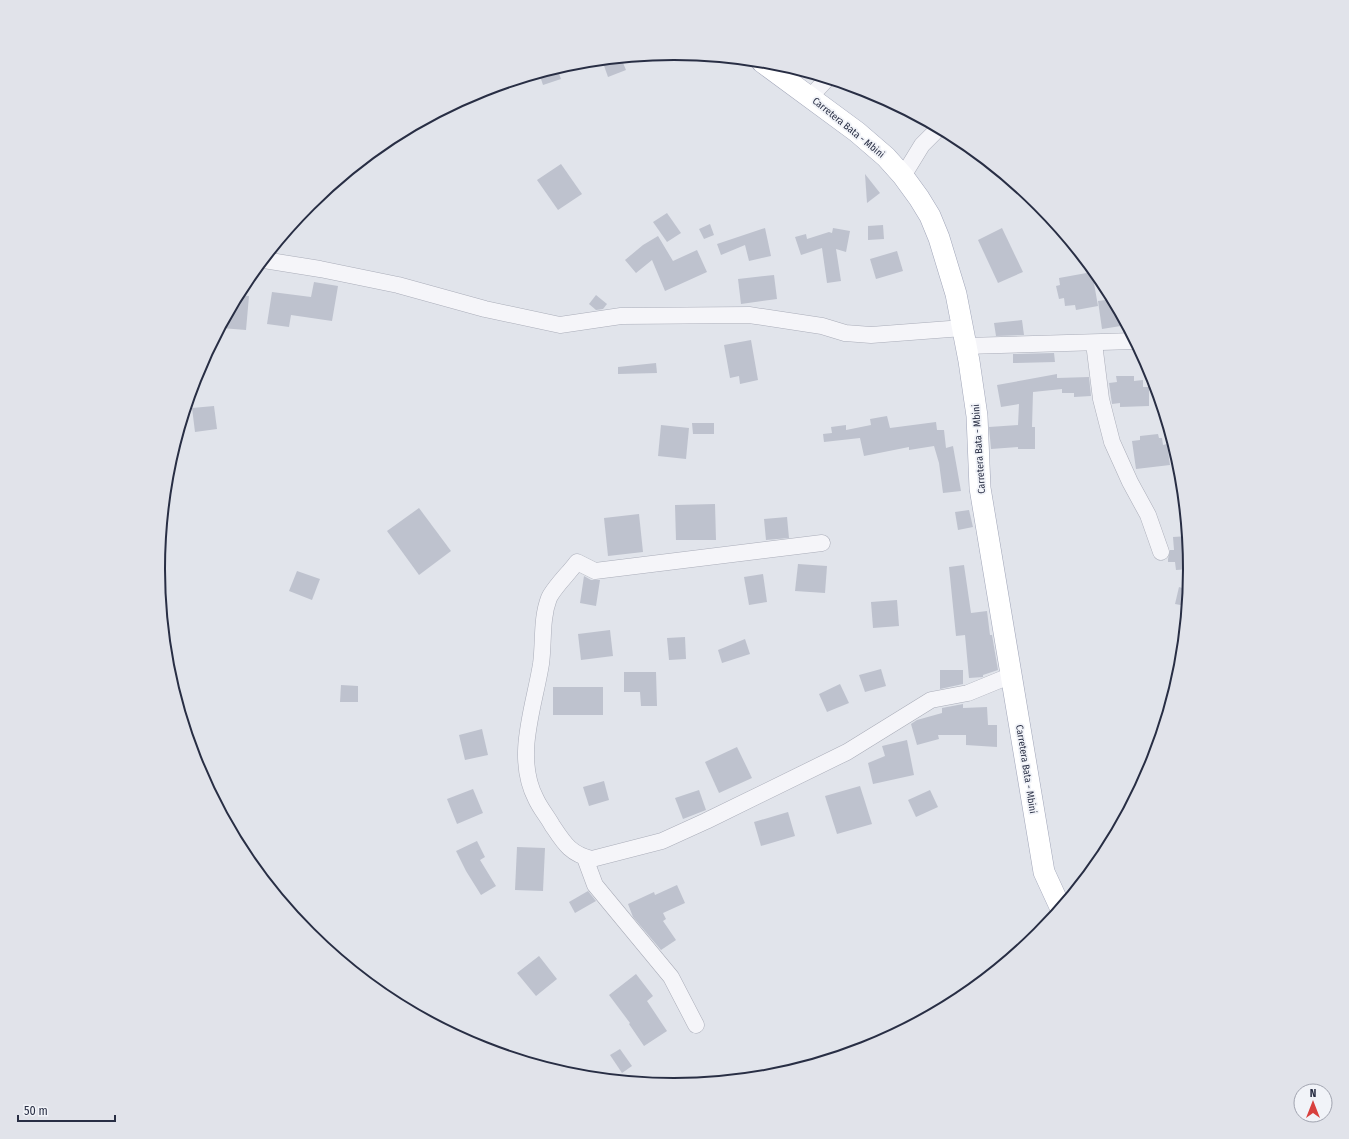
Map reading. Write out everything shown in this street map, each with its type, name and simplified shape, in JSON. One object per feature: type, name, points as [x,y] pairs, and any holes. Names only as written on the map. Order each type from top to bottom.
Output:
[{"type":"main road","name":"Carretera Bata - Mbini","points":[[773,70],[811,96],[857,132],[903,176],[930,216],[939,238],[956,294],[965,337],[977,416],[980,488],[1044,872],[1059,904]]},
{"type":"street","points":[[811,96],[824,83]]},
{"type":"street","points":[[903,176],[922,145],[935,132]]},
{"type":"street","points":[[269,261],[320,269],[398,285],[485,309],[560,325],[621,316],[749,315],[822,326],[845,333],[871,335],[965,337],[1094,343],[1130,342]]},
{"type":"street","points":[[1094,343],[1101,399],[1112,442],[1130,482],[1148,515],[1161,552]]},
{"type":"street","points":[[822,544],[595,571],[577,562],[550,597],[543,625],[541,662],[527,731],[527,770],[535,798],[567,847],[585,858],[592,860],[662,841],[847,752],[931,700],[968,693],[1012,675]]},
{"type":"street","points":[[585,858],[595,885],[671,977],[696,1025]]},
{"type":"building","points":[[623,63],[626,70],[608,77],[604,65]]},
{"type":"building","points":[[559,74],[561,79],[543,85],[541,78]]},
{"type":"building","points":[[561,164],[582,194],[558,210],[537,180]]},
{"type":"building","points":[[865,174],[880,193],[867,203]]},
{"type":"building","points":[[667,213],[681,233],[667,242],[653,222]]},
{"type":"building","points":[[710,224],[714,235],[704,239],[699,229]]},
{"type":"building","points":[[883,225],[884,239],[868,240],[868,226]]},
{"type":"building","points":[[765,228],[771,256],[749,261],[745,245],[721,255],[717,244]]},
{"type":"building","points":[[833,228],[850,231],[846,252],[836,249],[841,281],[827,283],[822,248],[801,255],[795,237],[806,234],[807,239],[829,232],[832,233]]},
{"type":"building","points":[[1002,228],[1023,272],[998,283],[978,240]]},
{"type":"building","points":[[658,236],[673,261],[697,250],[707,272],[665,291],[652,260],[636,273],[625,260],[643,245]]},
{"type":"building","points":[[897,251],[903,271],[876,279],[870,259]]},
{"type":"building","points":[[1089,273],[1093,279],[1098,306],[1076,310],[1075,305],[1065,306],[1064,298],[1059,299],[1056,286],[1060,285],[1059,278]]},
{"type":"building","points":[[774,275],[777,299],[741,304],[738,279]]},
{"type":"building","points":[[314,282],[338,286],[332,321],[291,315],[289,327],[267,324],[272,292],[311,297]]},
{"type":"building","points":[[596,295],[607,304],[603,309],[596,310],[589,304]]},
{"type":"building","points":[[245,296],[249,296],[246,330],[226,328]]},
{"type":"building","points":[[1107,300],[1122,326],[1102,329],[1098,301]]},
{"type":"building","points":[[1022,320],[1024,335],[996,336],[994,323]]},
{"type":"building","points":[[751,340],[758,380],[740,384],[739,376],[730,378],[724,345]]},
{"type":"building","points":[[1054,353],[1055,362],[1013,363],[1013,354]]},
{"type":"building","points":[[656,363],[657,373],[618,374],[618,367]]},
{"type":"building","points":[[1057,374],[1057,378],[1089,377],[1091,396],[1074,397],[1074,393],[1062,393],[1062,389],[1033,392],[1032,427],[1035,427],[1035,449],[1018,449],[1018,447],[991,449],[989,427],[1018,425],[1019,404],[1001,407],[997,385]]},
{"type":"building","points":[[1116,376],[1134,376],[1134,381],[1143,380],[1143,387],[1149,387],[1149,406],[1120,407],[1120,403],[1112,404],[1109,383],[1117,382]]},
{"type":"building","points":[[214,406],[217,429],[195,432],[192,408]]},
{"type":"building","points":[[887,416],[890,428],[936,422],[937,430],[944,430],[946,448],[953,446],[961,491],[943,493],[939,463],[934,446],[909,450],[909,447],[864,456],[860,438],[824,442],[823,434],[832,433],[831,427],[846,425],[846,430],[871,425],[870,419]]},
{"type":"building","points":[[692,423],[714,423],[714,434],[693,434]]},
{"type":"building","points":[[661,425],[689,428],[686,459],[658,456]]},
{"type":"building","points":[[1158,434],[1159,438],[1162,438],[1163,445],[1167,444],[1170,465],[1136,469],[1132,441],[1140,440],[1140,436]]},
{"type":"building","points":[[715,504],[716,540],[676,540],[675,505]]},
{"type":"building","points":[[419,508],[451,551],[419,575],[387,531]]},
{"type":"building","points":[[969,510],[973,527],[958,530],[955,512]]},
{"type":"building","points":[[639,514],[643,552],[608,556],[604,518]]},
{"type":"building","points":[[787,517],[789,538],[766,540],[764,519]]},
{"type":"building","points":[[1183,536],[1184,569],[1176,570],[1175,562],[1168,562],[1170,550],[1174,550],[1173,537]]},
{"type":"building","points":[[798,564],[827,566],[825,593],[795,591]]},
{"type":"building","points":[[964,565],[971,613],[987,611],[990,635],[992,635],[998,670],[983,675],[983,677],[969,678],[965,635],[956,636],[949,567]]},
{"type":"building","points":[[297,571],[320,579],[312,600],[289,591]]},
{"type":"building","points":[[763,574],[767,602],[749,605],[744,577]]},
{"type":"building","points":[[584,576],[591,580],[600,580],[596,606],[580,603]]},
{"type":"building","points":[[1179,587],[1183,588],[1183,605],[1175,604]]},
{"type":"building","points":[[897,600],[899,626],[873,628],[871,602]]},
{"type":"building","points":[[610,630],[613,656],[581,660],[578,634]]},
{"type":"building","points":[[685,637],[686,659],[669,660],[667,638]]},
{"type":"building","points":[[745,639],[750,654],[722,663],[718,650]]},
{"type":"building","points":[[881,669],[886,686],[865,692],[859,675]]},
{"type":"building","points":[[940,670],[963,670],[963,684],[940,689]]},
{"type":"building","points":[[624,672],[656,672],[657,706],[641,706],[640,692],[624,692]]},
{"type":"building","points":[[840,684],[849,703],[827,712],[819,694]]},
{"type":"building","points":[[341,685],[358,686],[358,702],[340,702]]},
{"type":"building","points":[[553,687],[603,687],[603,715],[553,715]]},
{"type":"building","points":[[963,704],[963,708],[987,707],[988,725],[997,725],[997,747],[966,745],[966,735],[938,735],[939,739],[917,745],[911,724],[917,720],[942,713],[942,708]]},
{"type":"building","points":[[482,729],[488,755],[465,760],[459,735]]},
{"type":"building","points":[[907,740],[914,775],[873,784],[868,763],[885,756],[882,746]]},
{"type":"building","points":[[737,747],[752,778],[719,793],[705,762]]},
{"type":"building","points":[[604,781],[609,800],[589,806],[583,787]]},
{"type":"building","points":[[860,786],[872,824],[837,834],[825,796]]},
{"type":"building","points":[[473,789],[483,813],[457,824],[447,799]]},
{"type":"building","points":[[699,790],[706,810],[683,819],[675,798]]},
{"type":"building","points":[[930,790],[938,807],[916,817],[908,800]]},
{"type":"building","points":[[788,812],[795,836],[761,846],[754,822]]},
{"type":"building","points":[[477,841],[485,857],[480,860],[496,886],[481,895],[456,851]]},
{"type":"building","points":[[517,847],[545,848],[543,891],[515,890]]},
{"type":"building","points":[[677,885],[685,903],[663,913],[666,919],[663,921],[676,940],[661,950],[633,917],[628,904],[654,892],[655,895]]},
{"type":"building","points":[[588,891],[596,901],[575,913],[569,902]]},
{"type":"building","points":[[539,956],[557,979],[536,996],[517,973]]},
{"type":"building","points":[[636,974],[653,996],[647,1001],[667,1031],[644,1046],[629,1024],[630,1023],[609,995]]},
{"type":"building","points":[[620,1049],[632,1066],[622,1073],[610,1055]]}]
